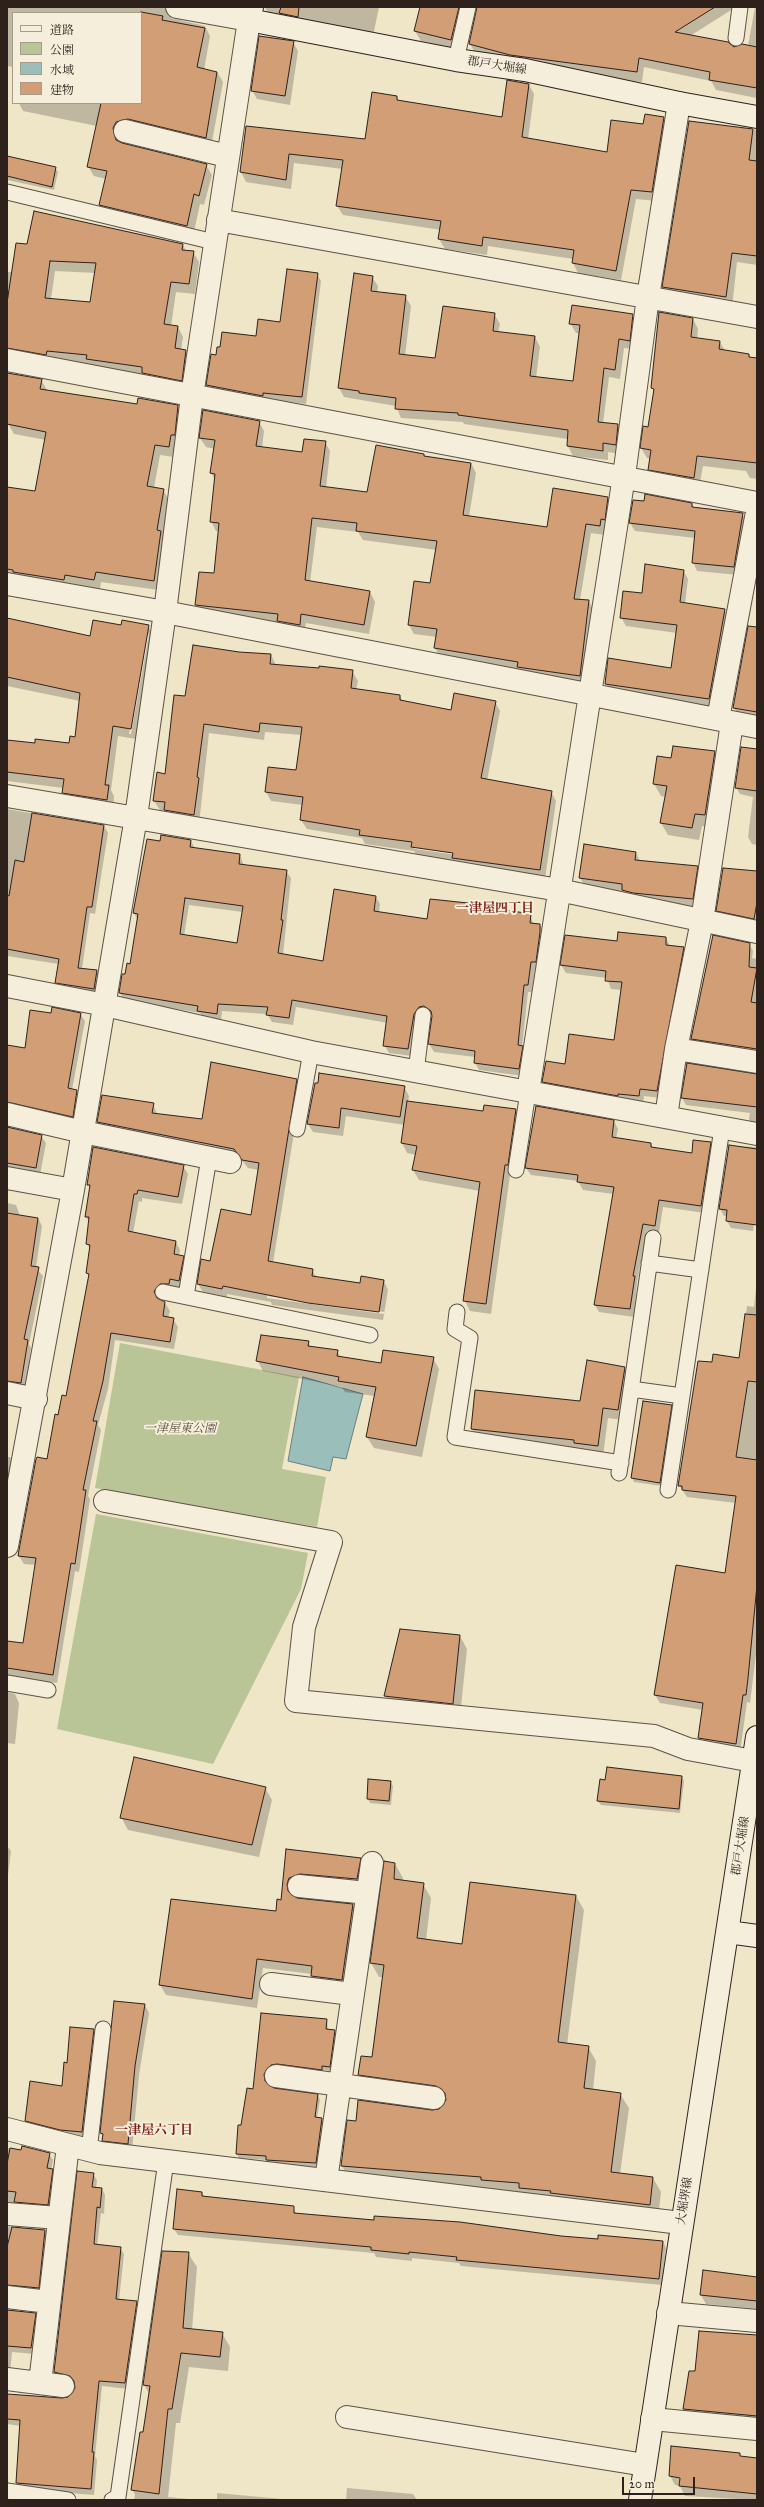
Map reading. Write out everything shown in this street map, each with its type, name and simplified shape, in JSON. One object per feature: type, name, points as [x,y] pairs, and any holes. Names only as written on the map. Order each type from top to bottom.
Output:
[{"type":"street","name":"郡戸大堀線","points":[[177,7],[251,14],[456,60],[525,70],[679,103],[757,117]]},
{"type":"street","points":[[7,1546],[11,1498],[36,1399],[105,1005],[136,817],[214,242],[251,14]]},
{"type":"street","points":[[528,1092],[624,476],[648,297],[679,103]]},
{"type":"street","points":[[125,131],[227,156]]},
{"type":"street","points":[[218,220],[757,317]]},
{"type":"street","points":[[7,360],[624,476],[757,503]]},
{"type":"street","points":[[666,1118],[676,1049],[702,921],[725,721],[757,512]]},
{"type":"street","points":[[7,584],[165,612],[757,727]]},
{"type":"street","points":[[7,796],[559,890],[757,932]]},
{"type":"street","points":[[7,986],[105,1005],[311,1052],[757,1134]]},
{"type":"street","points":[[676,1049],[757,1062]]},
{"type":"street","points":[[7,1114],[83,1132],[230,1162]]},
{"type":"street","points":[[7,1178],[73,1190]]},
{"type":"street","points":[[7,1393],[36,1399]]},
{"type":"street","points":[[105,1500],[331,1542],[304,1627],[296,1700],[654,1736],[688,1749],[753,1761]]},
{"type":"street","name":"郡戸大堀線","points":[[728,1932],[757,1736]]},
{"type":"street","points":[[326,2180],[338,2085],[372,1863]]},
{"type":"street","points":[[299,1886],[367,1893]]},
{"type":"street","points":[[728,1932],[757,1936]]},
{"type":"street","name":"大堀堺線","points":[[640,2500],[681,2222],[728,1932]]},
{"type":"street","points":[[271,1984],[352,1994]]},
{"type":"street","points":[[276,2076],[434,2098]]},
{"type":"street","points":[[7,2129],[90,2151],[681,2222]]},
{"type":"street","points":[[40,2383],[68,2145]]},
{"type":"street","points":[[7,2214],[59,2218]]},
{"type":"street","points":[[7,2297],[49,2302]]},
{"type":"street","points":[[668,2313],[757,2321]]},
{"type":"street","points":[[7,2379],[63,2386]]},
{"type":"street","points":[[346,2417],[646,2465]]},
{"type":"street","points":[[652,2419],[757,2429]]},
{"type":"lane","points":[[456,60],[468,7]]},
{"type":"lane","points":[[736,38],[740,7]]},
{"type":"lane","points":[[7,192],[214,242]]},
{"type":"lane","points":[[416,1072],[423,1015]]},
{"type":"lane","points":[[297,1129],[311,1052]]},
{"type":"lane","points":[[516,1170],[528,1092]]},
{"type":"lane","points":[[668,1490],[722,1128]]},
{"type":"lane","points":[[186,1296],[209,1158]]},
{"type":"lane","points":[[457,1312],[455,1329],[470,1338],[455,1437],[620,1468],[653,1238]]},
{"type":"lane","points":[[650,1262],[701,1270]]},
{"type":"lane","points":[[164,1292],[370,1335]]},
{"type":"lane","points":[[631,1389],[682,1396]]},
{"type":"lane","points":[[7,1683],[48,1690]]},
{"type":"lane","points":[[90,2151],[103,2029]]},
{"type":"lane","points":[[112,2500],[118,2497],[166,2161]]},
{"type":"lane","points":[[7,2491],[68,2500]]},
{"type":"green space","name":"一津屋東公園","points":[[120,1343],[299,1377],[282,1469],[326,1477],[317,1527],[95,1488]]},
{"type":"green space","points":[[96,1514],[308,1553],[301,1589],[213,1764],[57,1729]]},
{"type":"water","points":[[303,1377],[363,1394],[346,1459],[333,1457],[330,1471],[288,1461]]},
{"type":"building","points":[[281,7],[299,7],[298,17],[279,13]]},
{"type":"building","points":[[420,7],[459,7],[451,40],[414,31]]},
{"type":"building","points":[[477,7],[715,7],[675,32],[728,42],[734,47],[742,44],[757,47],[757,88],[709,80],[710,72],[639,58],[637,72],[510,55],[469,44]]},
{"type":"building","points":[[142,12],[163,16],[162,20],[205,28],[197,67],[217,72],[206,138],[128,119],[116,122],[113,128],[116,140],[122,143],[207,164],[199,196],[194,194],[187,226],[99,205],[107,171],[87,167],[101,104],[142,104]]},
{"type":"building","points":[[259,36],[294,41],[285,96],[251,91]]},
{"type":"building","points":[[507,80],[529,84],[522,137],[607,152],[611,120],[643,124],[645,114],[664,117],[652,192],[631,190],[616,271],[572,263],[574,250],[483,237],[482,246],[438,239],[441,221],[336,206],[343,160],[289,154],[286,180],[240,172],[246,126],[365,139],[372,92],[397,96],[397,100],[502,117]]},
{"type":"building","points":[[689,121],[753,129],[749,160],[757,161],[757,256],[732,253],[726,297],[662,287]]},
{"type":"building","points":[[7,156],[56,167],[52,187],[7,176]]},
{"type":"building","points":[[34,211],[183,244],[182,250],[194,251],[189,284],[171,282],[164,324],[178,326],[175,348],[186,350],[182,381],[142,373],[142,367],[86,359],[87,355],[47,351],[46,355],[7,348],[7,303],[16,243],[27,244]],"holes":[[[50,261],[96,263],[90,302],[45,298]]]},
{"type":"building","points":[[287,269],[318,273],[302,397],[263,393],[263,396],[206,385],[211,354],[216,355],[217,347],[220,347],[222,332],[256,336],[258,319],[280,322]]},
{"type":"building","points":[[354,273],[373,276],[371,291],[406,295],[399,354],[435,358],[443,306],[495,313],[493,331],[535,336],[530,376],[573,381],[580,325],[569,324],[572,305],[633,314],[630,341],[619,339],[615,370],[604,368],[598,422],[618,424],[616,445],[603,443],[603,451],[567,446],[568,430],[458,415],[458,413],[395,409],[396,398],[359,393],[359,391],[338,388]]},
{"type":"building","points":[[659,312],[693,318],[691,337],[720,341],[719,349],[749,354],[749,357],[757,358],[757,463],[697,456],[694,478],[648,470],[651,450],[640,448],[643,426],[648,427],[654,389],[651,388]]},
{"type":"building","points":[[7,373],[42,379],[40,389],[137,404],[138,398],[178,405],[175,435],[171,435],[169,447],[155,445],[147,486],[164,489],[157,530],[161,531],[154,581],[96,572],[94,580],[65,575],[64,580],[13,572],[13,570],[7,569],[7,487],[35,491],[46,432],[7,424]]},
{"type":"building","points":[[203,410],[260,421],[256,446],[302,452],[304,439],[326,441],[320,486],[367,492],[376,445],[424,454],[424,456],[471,463],[463,515],[547,527],[553,488],[608,497],[605,520],[601,519],[600,526],[586,524],[574,599],[589,600],[580,676],[517,667],[518,662],[434,648],[437,629],[408,625],[414,581],[430,583],[437,541],[356,531],[357,523],[312,518],[305,580],[370,591],[364,625],[301,614],[300,625],[277,621],[278,614],[195,605],[199,572],[214,573],[219,523],[210,522],[215,474],[210,473],[215,440],[199,438]]},
{"type":"building","points":[[645,494],[692,503],[692,507],[743,513],[734,567],[692,563],[695,531],[629,523],[633,500],[644,501]]},
{"type":"building","points":[[645,564],[684,570],[680,602],[725,609],[709,699],[605,684],[608,658],[671,668],[677,625],[620,618],[623,591],[642,593]]},
{"type":"building","points":[[7,618],[90,636],[93,620],[121,625],[122,620],[149,625],[131,729],[113,726],[105,785],[109,785],[107,800],[62,793],[64,779],[7,772],[7,740],[35,743],[35,739],[69,743],[70,736],[75,737],[80,693],[7,677]]},
{"type":"building","points":[[748,626],[757,627],[757,712],[733,708]]},
{"type":"building","points":[[193,645],[239,652],[271,654],[270,664],[319,668],[319,666],[353,670],[351,688],[400,695],[400,700],[451,710],[454,693],[496,701],[481,778],[552,791],[540,870],[452,858],[453,853],[411,847],[412,842],[359,835],[360,830],[300,820],[303,797],[265,792],[268,767],[296,770],[302,727],[260,723],[259,732],[204,724],[194,815],[164,810],[165,802],[153,801],[157,772],[165,774],[174,695],[185,696]]},
{"type":"building","points":[[673,746],[715,751],[705,815],[695,814],[692,828],[660,823],[667,786],[653,784],[657,756],[671,758]]},
{"type":"building","points":[[741,747],[757,749],[757,791],[735,788]]},
{"type":"building","points":[[32,813],[104,825],[92,907],[87,907],[78,968],[97,970],[94,989],[55,983],[59,959],[7,949],[7,895],[9,896],[15,860],[24,862]]},
{"type":"building","points":[[161,835],[191,840],[190,847],[240,854],[239,864],[287,870],[281,920],[283,920],[278,953],[323,961],[334,889],[376,896],[374,911],[427,919],[430,899],[506,907],[506,910],[531,914],[530,923],[540,924],[540,932],[536,962],[531,962],[528,985],[524,985],[518,1045],[523,1046],[519,1069],[474,1063],[475,1051],[428,1044],[432,1016],[431,1011],[424,1006],[419,1007],[414,1014],[408,1049],[383,1046],[387,1016],[292,1000],[289,1018],[266,1015],[268,1007],[218,1004],[217,1014],[197,1011],[198,1006],[119,993],[122,974],[125,974],[127,963],[130,964],[138,914],[133,913],[147,839],[160,841]],"holes":[[[185,898],[243,906],[237,943],[180,934]]]},
{"type":"building","points":[[584,844],[636,852],[635,860],[698,866],[693,899],[633,893],[622,890],[622,884],[579,878]]},
{"type":"building","points":[[723,868],[757,871],[757,902],[754,919],[716,911]]},
{"type":"building","points":[[618,932],[666,937],[666,945],[684,947],[657,1091],[640,1089],[639,1096],[618,1094],[618,1096],[542,1082],[546,1061],[565,1064],[569,1034],[614,1040],[622,982],[605,981],[606,971],[560,965],[565,935],[617,941]]},
{"type":"building","points":[[713,935],[750,943],[749,967],[757,968],[751,1002],[757,1003],[757,1049],[691,1039]]},
{"type":"building","points":[[52,1007],[81,1013],[68,1088],[77,1090],[73,1117],[7,1102],[7,1045],[25,1048],[30,1010],[51,1013]]},
{"type":"building","points":[[211,1062],[297,1079],[268,1261],[313,1269],[312,1276],[360,1283],[361,1276],[384,1280],[379,1312],[308,1303],[223,1286],[222,1289],[197,1284],[201,1259],[210,1261],[221,1209],[251,1215],[259,1163],[242,1160],[234,1149],[97,1122],[102,1095],[154,1103],[152,1113],[202,1119]]},
{"type":"building","points":[[687,1063],[757,1074],[757,1107],[681,1098]]},
{"type":"building","points":[[319,1073],[405,1086],[400,1117],[341,1108],[339,1128],[307,1124],[315,1083],[318,1083]]},
{"type":"building","points":[[407,1101],[483,1111],[484,1105],[516,1109],[508,1165],[505,1165],[486,1304],[463,1301],[480,1182],[412,1170],[417,1146],[401,1143]]},
{"type":"building","points":[[536,1106],[614,1120],[612,1137],[651,1143],[651,1147],[692,1153],[693,1140],[711,1142],[701,1206],[659,1200],[655,1226],[643,1224],[633,1276],[635,1276],[630,1309],[594,1305],[614,1187],[577,1182],[578,1175],[525,1168]]},
{"type":"building","points":[[7,1127],[42,1135],[36,1168],[7,1163]]},
{"type":"building","points":[[729,1145],[757,1149],[757,1225],[726,1221],[727,1210],[719,1209]]},
{"type":"building","points":[[93,1147],[184,1165],[178,1197],[138,1190],[137,1194],[134,1194],[128,1231],[176,1241],[174,1254],[184,1256],[179,1281],[170,1279],[169,1284],[160,1284],[154,1291],[157,1298],[165,1302],[163,1316],[174,1318],[170,1342],[111,1333],[103,1381],[93,1421],[97,1421],[83,1490],[86,1490],[75,1564],[71,1563],[53,1675],[7,1668],[7,1641],[23,1643],[36,1558],[18,1556],[19,1550],[36,1459],[37,1457],[47,1459],[55,1414],[58,1415],[62,1395],[66,1396],[89,1274],[86,1273],[90,1245],[86,1244],[89,1217],[85,1217],[90,1185],[87,1185]]},
{"type":"building","points":[[7,1213],[38,1218],[31,1266],[39,1267],[24,1339],[28,1340],[21,1383],[7,1381]]},
{"type":"building","points":[[745,1314],[757,1315],[757,1382],[748,1381],[736,1457],[757,1460],[757,1585],[746,1695],[743,1695],[736,1744],[698,1738],[703,1703],[654,1695],[676,1565],[725,1573],[736,1496],[682,1490],[682,1486],[678,1486],[698,1361],[712,1362],[713,1354],[739,1358]]},
{"type":"building","points":[[261,1335],[309,1341],[308,1346],[338,1350],[337,1356],[381,1363],[383,1350],[434,1357],[416,1446],[366,1437],[376,1387],[338,1381],[339,1377],[256,1361]]},
{"type":"building","points":[[587,1360],[625,1367],[618,1410],[603,1408],[598,1446],[574,1443],[574,1440],[471,1429],[475,1390],[580,1401]]},
{"type":"building","points":[[643,1401],[672,1405],[660,1483],[631,1478]]},
{"type":"building","points":[[400,1629],[460,1635],[453,1704],[384,1696]]},
{"type":"building","points":[[134,1757],[266,1787],[252,1845],[120,1818]]},
{"type":"building","points":[[607,1767],[682,1776],[679,1809],[597,1801],[600,1779],[605,1780]]},
{"type":"building","points":[[368,1779],[391,1781],[389,1801],[367,1799]]},
{"type":"building","points":[[286,1849],[361,1858],[357,1879],[300,1874],[289,1878],[287,1884],[288,1891],[297,1898],[353,1904],[342,1980],[311,1976],[312,1966],[257,1959],[252,1999],[159,1985],[171,1899],[276,1911],[277,1899],[281,1900]]},
{"type":"building","points":[[384,1861],[395,1863],[394,1879],[424,1883],[417,1938],[462,1944],[470,1882],[576,1895],[558,2042],[589,2046],[584,2088],[621,2093],[611,2172],[653,2177],[650,2205],[519,2188],[519,2183],[481,2180],[481,2177],[341,2166],[347,2120],[356,2121],[358,2100],[432,2110],[439,2109],[446,2100],[445,2093],[436,2086],[358,2075],[361,2056],[372,2057],[384,1965],[370,1963]]},
{"type":"building","points":[[114,2001],[145,2004],[135,2066],[128,2144],[102,2141],[103,2134],[100,2133]]},
{"type":"building","points":[[261,2013],[327,2019],[326,2029],[335,2030],[330,2067],[322,2066],[322,2070],[277,2064],[271,2065],[264,2074],[265,2081],[274,2088],[318,2094],[315,2117],[322,2118],[316,2163],[266,2160],[266,2156],[236,2154],[238,2125],[241,2125],[247,2088],[253,2089]]},
{"type":"building","points":[[70,2027],[94,2029],[82,2132],[60,2130],[25,2121],[30,2081],[62,2086],[64,2062],[67,2063]]},
{"type":"building","points":[[22,2146],[50,2153],[47,2168],[53,2169],[48,2205],[14,2202],[16,2192],[7,2191],[7,2164],[10,2148],[21,2150]]},
{"type":"building","points":[[77,2171],[94,2173],[92,2187],[102,2188],[100,2208],[97,2207],[94,2244],[121,2247],[116,2299],[137,2301],[125,2383],[99,2381],[92,2452],[94,2452],[91,2489],[16,2483],[20,2420],[7,2419],[7,2394],[62,2398],[68,2397],[75,2388],[74,2381],[70,2376],[54,2372]]},
{"type":"building","points":[[177,2189],[202,2192],[202,2196],[294,2206],[294,2213],[374,2220],[374,2216],[460,2222],[561,2236],[598,2239],[598,2235],[663,2241],[659,2279],[456,2260],[457,2257],[371,2250],[371,2247],[173,2229]]},
{"type":"building","points":[[12,2227],[45,2230],[39,2288],[7,2285],[7,2247]]},
{"type":"building","points":[[162,2251],[189,2252],[183,2328],[223,2332],[220,2357],[181,2353],[172,2409],[168,2409],[159,2494],[131,2490],[140,2432],[143,2432],[150,2386],[143,2385]]},
{"type":"building","points":[[703,2270],[757,2277],[757,2301],[700,2295]]},
{"type":"building","points":[[7,2310],[36,2313],[31,2348],[7,2346]]},
{"type":"building","points":[[699,2331],[757,2335],[757,2416],[683,2409],[689,2371],[695,2371]]},
{"type":"building","points":[[671,2446],[740,2453],[740,2456],[757,2458],[757,2494],[679,2486],[680,2478],[669,2476]]},
{"type":"district","name":"一津屋四丁目","points":[[495,909]]},
{"type":"district","name":"一津屋六丁目","points":[[154,2131]]}]
